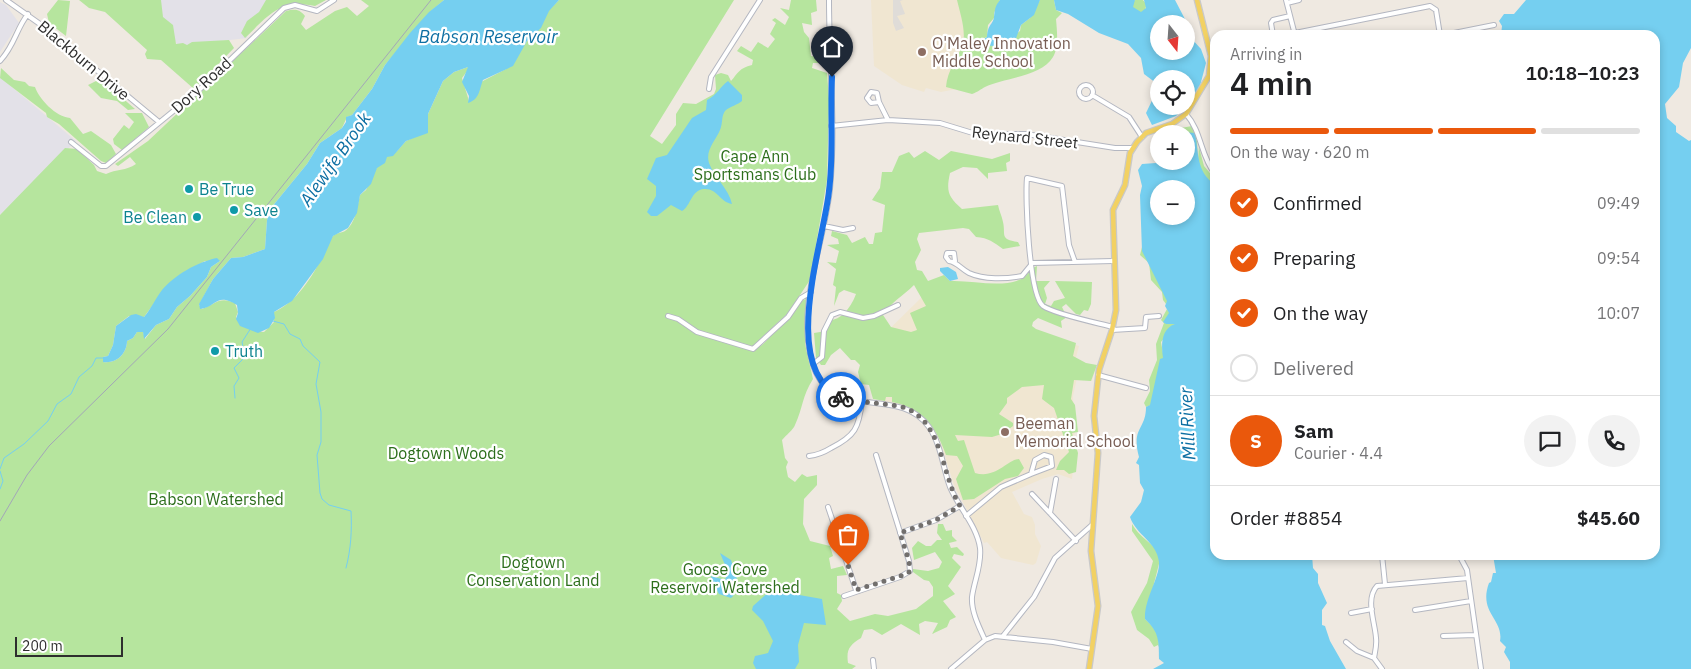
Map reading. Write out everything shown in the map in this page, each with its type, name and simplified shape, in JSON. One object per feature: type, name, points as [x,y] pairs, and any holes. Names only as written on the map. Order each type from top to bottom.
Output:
[{"type":"main road","points":[[1197,0],[1206,29],[1210,51]]},
{"type":"main road","points":[[1195,101],[1210,74]]},
{"type":"main road","points":[[1089,669],[1098,598],[1091,551],[1098,474],[1094,416],[1098,375],[1113,328],[1117,294],[1113,261],[1113,210],[1125,185],[1126,167],[1133,148],[1142,137],[1177,121],[1185,115]]},
{"type":"street","name":"Blackburn Drive","points":[[6,0],[28,14],[159,122]]},
{"type":"street","name":"Dory Road","points":[[71,142],[104,167],[198,90],[284,8],[295,5],[317,11],[334,0]]},
{"type":"street","points":[[709,89],[711,77],[760,0]]},
{"type":"street","points":[[829,0],[832,66],[831,173],[824,226],[811,292],[808,334],[813,364],[821,381],[834,394],[850,400],[903,408],[926,423],[935,438],[950,486],[980,548],[979,567],[972,599],[976,619],[985,640]]},
{"type":"street","points":[[1294,30],[1287,1],[1299,0]]},
{"type":"street","points":[[1314,30],[1430,6],[1436,10],[1439,30]]},
{"type":"street","points":[[0,62],[14,44],[22,22],[28,14]]},
{"type":"street","points":[[1273,30],[1273,20],[1290,16]]},
{"type":"street","points":[[1470,30],[1494,25]]},
{"type":"street","points":[[1092,95],[1124,113],[1142,137]]},
{"type":"street","points":[[879,102],[888,120]]},
{"type":"street","points":[[1187,115],[1198,132],[1210,167]]},
{"type":"street","name":"Reynard Street","points":[[831,126],[888,120],[940,123],[976,134],[1026,134],[1115,148],[1133,148]]},
{"type":"street","points":[[1075,262],[1069,246],[1062,186],[1027,178],[1025,198],[1036,296],[1044,307],[1113,328],[1145,328],[1146,317],[1159,316]]},
{"type":"street","points":[[824,226],[843,230],[853,228]]},
{"type":"street","points":[[955,261],[965,271],[985,278],[1022,276],[1028,271],[1032,263]]},
{"type":"street","points":[[1032,263],[1113,261]]},
{"type":"street","points":[[668,316],[678,319],[697,332],[754,349],[788,317],[801,298],[811,292]]},
{"type":"street","points":[[813,364],[822,357],[824,331],[832,315],[840,312],[857,318],[869,317],[898,305]]},
{"type":"street","points":[[1098,375],[1146,388]]},
{"type":"street","points":[[808,456],[819,455],[850,437],[858,423],[862,402]]},
{"type":"street","points":[[844,596],[856,590],[900,577],[910,571],[909,561],[876,455]]},
{"type":"street","points":[[966,516],[998,489],[1052,466],[1051,457],[1044,455],[1035,460],[1030,474]]},
{"type":"street","points":[[1050,513],[1056,479]]},
{"type":"street","points":[[1032,494],[1076,541]]},
{"type":"street","points":[[900,533],[936,520],[960,506]]},
{"type":"street","points":[[828,507],[856,590]]},
{"type":"street","points":[[1003,636],[1034,597],[1056,558],[1092,525]]},
{"type":"street","points":[[1383,560],[1385,584]]},
{"type":"street","points":[[1462,560],[1467,570],[1480,669]]},
{"type":"street","points":[[1374,658],[1376,638],[1372,609],[1375,588],[1385,584],[1429,583],[1468,578]]},
{"type":"street","points":[[1416,610],[1471,601]]},
{"type":"street","points":[[1351,613],[1372,609]]},
{"type":"street","points":[[1443,636],[1476,635]]},
{"type":"street","points":[[951,669],[985,640],[995,636],[1092,649]]},
{"type":"street","points":[[1346,642],[1356,652],[1374,658],[1382,669]]},
{"type":"street","points":[[873,660],[874,669]]},
{"type":"shaded area","points":[[158,0],[268,0],[258,14],[250,20],[247,38],[178,46],[160,16]]},
{"type":"shaded area","name":"O'Maley Innovation Middle School","points":[[871,0],[986,0],[962,88],[941,92],[926,88],[924,92],[902,85],[874,66]]},
{"type":"shaded area","points":[[893,0],[903,0],[900,1],[905,14],[897,16],[904,28],[896,31],[893,23]]},
{"type":"shaded area","points":[[0,2],[6,5],[19,23],[0,52]]},
{"type":"shaded area","points":[[0,77],[76,141],[0,215]]},
{"type":"shaded area","name":"Beeman Memorial School","points":[[923,296],[1079,346],[1075,361],[1096,366],[1092,381],[1077,378],[1073,396],[1075,449],[1072,479],[1058,474],[1012,492],[1024,514],[1032,517],[1035,525],[1035,534],[1041,546],[1036,563],[1033,565],[1001,558],[987,542],[984,543],[954,485],[940,441],[931,424],[910,408],[880,402],[867,351]]},
{"type":"green space","points":[[1139,-1],[1144,1],[1146,6],[1144,11],[1139,13],[1134,11],[1132,6],[1134,1]]},
{"type":"green space","points":[[58,0],[70,1],[66,36],[49,23],[47,14]]},
{"type":"green space","points":[[79,0],[161,0],[163,17],[173,25],[176,44],[183,43],[187,45],[192,42],[229,40],[234,48],[194,89],[161,60],[147,59],[145,54],[147,50],[105,12],[89,8]]},
{"type":"green space","points":[[266,0],[326,0],[315,6],[292,5],[284,7],[261,22],[245,38],[241,33],[247,21],[259,12]]},
{"type":"green space","name":"Dogtown Woods","points":[[361,0],[444,0],[431,11],[385,65],[372,89],[352,115],[347,117],[342,128],[320,143],[307,164],[271,208],[267,220],[265,249],[243,257],[231,258],[213,279],[199,305],[202,309],[221,301],[230,301],[235,303],[238,312],[236,317],[242,324],[251,330],[264,332],[274,322],[274,312],[293,299],[302,290],[322,258],[332,237],[345,231],[352,224],[360,195],[366,190],[377,167],[406,141],[428,131],[428,114],[443,81],[454,72],[468,67],[462,78],[469,101],[481,82],[506,69],[534,32],[539,29],[548,11],[559,0],[734,0],[650,136],[662,144],[676,125],[676,114],[683,103],[696,104],[714,94],[716,89],[715,75],[721,73],[728,75],[731,81],[741,69],[752,65],[753,60],[737,51],[741,46],[751,52],[758,42],[768,48],[775,39],[770,34],[776,23],[772,20],[775,18],[785,25],[789,17],[780,8],[789,10],[791,0],[816,0],[817,11],[811,13],[812,25],[802,23],[804,32],[809,38],[811,56],[818,57],[818,63],[813,63],[812,68],[827,73],[829,99],[827,180],[810,280],[788,313],[751,350],[758,348],[765,342],[792,310],[806,299],[805,344],[813,379],[795,425],[782,440],[785,458],[788,462],[786,467],[788,477],[795,482],[802,474],[807,477],[817,475],[817,485],[804,499],[803,524],[810,541],[830,546],[833,556],[829,558],[831,569],[843,566],[847,575],[837,576],[837,593],[841,595],[842,601],[837,609],[850,621],[875,614],[888,616],[916,609],[933,596],[933,587],[929,581],[924,580],[913,572],[913,569],[928,571],[939,568],[942,562],[935,552],[914,560],[912,548],[918,541],[926,546],[931,546],[937,540],[942,540],[937,533],[938,524],[943,524],[946,531],[952,530],[952,536],[957,541],[949,543],[951,548],[957,547],[964,554],[963,556],[954,554],[952,558],[961,567],[948,586],[955,594],[943,601],[956,617],[950,620],[947,627],[932,634],[938,623],[925,621],[919,624],[920,635],[901,624],[882,635],[872,629],[864,630],[861,638],[848,651],[848,663],[856,666],[852,669],[0,669],[0,215],[65,148],[77,149],[94,165],[97,171],[106,174],[136,164],[130,157],[118,166],[115,164],[148,141],[286,11],[297,10],[301,12],[305,16],[301,24],[306,30],[335,11],[347,7],[357,16],[369,6]],"holes":[[[205,261],[220,261],[211,267],[207,277],[177,307],[169,319],[156,325],[145,339],[143,332],[137,332],[133,338],[127,341],[125,350],[120,357],[113,361],[103,362],[103,357],[108,356],[113,345],[116,326],[129,316],[144,317],[167,286],[181,274]]]},
{"type":"green space","points":[[957,0],[1000,0],[994,13],[994,18],[988,25],[987,37],[982,39],[984,44],[994,46],[1004,38],[1008,40],[1020,31],[1021,25],[1030,18],[1040,0],[1054,0],[1056,10],[1062,13],[1056,19],[1057,44],[1053,57],[1040,69],[993,84],[972,94],[946,87],[948,75],[961,49],[964,38]]},
{"type":"green space","points":[[1,68],[14,80],[25,82],[29,86],[35,87],[44,102],[54,111],[70,118],[83,134],[91,131],[111,145],[116,154],[106,163],[101,161],[59,124],[47,117],[46,113],[0,78]]},
{"type":"green space","points":[[98,80],[103,81],[135,109],[128,110],[117,101],[101,98],[88,85]]},
{"type":"green space","points":[[125,113],[142,113],[149,127],[122,150],[114,144],[113,139],[124,125],[129,129],[134,122]]},
{"type":"green space","points":[[1195,135],[1198,160],[1199,147],[1204,166],[1210,173],[1210,191],[1207,194],[1195,160]]},
{"type":"green space","points":[[925,151],[939,160],[951,151],[992,159],[1010,153],[1010,161],[1006,163],[1007,171],[988,173],[988,179],[977,168],[963,167],[950,173],[948,189],[951,197],[962,209],[998,205],[1003,220],[1004,236],[1018,242],[1020,246],[1003,249],[988,239],[976,237],[969,229],[963,228],[919,233],[917,239],[921,250],[915,262],[917,270],[922,271],[928,281],[944,275],[950,281],[994,284],[1011,282],[1022,279],[1037,266],[1036,281],[1050,281],[1044,288],[1047,298],[1045,304],[1051,306],[1054,301],[1065,298],[1055,281],[1092,282],[1091,304],[1088,311],[1084,310],[1080,315],[1076,314],[1066,304],[1062,307],[1067,317],[1061,321],[1062,328],[1038,318],[1033,322],[1032,326],[1076,343],[1073,356],[1086,363],[1097,365],[1091,381],[1074,380],[1071,399],[1075,405],[1078,432],[1072,433],[1078,453],[1076,472],[1069,474],[1064,470],[1056,470],[1060,461],[1069,452],[1054,408],[1042,399],[1044,385],[1022,387],[1007,398],[1007,403],[999,414],[1013,423],[1013,426],[1002,434],[992,437],[955,435],[958,441],[964,440],[975,473],[989,473],[1019,459],[1024,468],[1018,476],[1005,479],[974,499],[963,500],[956,479],[963,466],[957,456],[946,455],[938,436],[927,420],[912,409],[892,402],[892,397],[886,397],[885,401],[873,399],[869,385],[861,384],[858,372],[860,365],[855,360],[851,360],[840,348],[831,355],[825,365],[821,365],[816,358],[814,333],[826,331],[831,320],[839,317],[846,311],[856,294],[844,290],[839,293],[834,306],[836,287],[833,285],[836,269],[827,262],[836,263],[839,251],[827,245],[839,244],[838,239],[831,236],[832,231],[847,235],[852,243],[865,237],[869,244],[873,244],[875,233],[882,232],[885,205],[872,200],[880,188],[882,172],[892,172],[899,156],[909,152],[914,158]],"holes":[[[914,285],[926,306],[910,313],[917,330],[911,332],[891,327],[883,315],[893,303]]]},
{"type":"green space","points":[[1142,247],[1170,297],[1166,304],[1163,300],[1162,292],[1151,280],[1149,263],[1140,255]]},
{"type":"green space","points":[[1167,309],[1176,324],[1161,342],[1164,359],[1151,405],[1146,407],[1144,403],[1150,391],[1149,380],[1157,360],[1156,344],[1164,323],[1161,320]]},
{"type":"green space","points":[[1132,524],[1138,533],[1161,556],[1145,619],[1156,632],[1159,647],[1158,645],[1154,647],[1149,639],[1137,630],[1131,612],[1147,583],[1153,561],[1132,531]]},
{"type":"water","name":"Babson Reservoir","points":[[444,0],[559,0],[549,11],[541,28],[527,41],[513,66],[483,80],[475,99],[468,103],[469,96],[462,82],[468,67],[454,72],[443,81],[428,114],[428,133],[406,141],[393,156],[387,157],[385,163],[377,168],[371,184],[360,195],[357,213],[348,228],[333,236],[323,259],[292,301],[274,312],[275,318],[269,328],[258,333],[240,326],[236,319],[238,313],[237,305],[230,301],[217,301],[206,308],[200,309],[199,304],[213,279],[231,258],[243,257],[265,249],[267,220],[271,208],[307,164],[320,143],[342,128],[346,122],[346,117],[352,115],[372,89],[385,65],[410,33],[429,12]]},
{"type":"water","points":[[1000,0],[1040,0],[1034,15],[1021,25],[1015,41],[1012,42],[1004,38],[994,46],[981,45],[979,42],[987,37],[988,29]]},
{"type":"water","points":[[1054,0],[1135,0],[1133,7],[1141,12],[1146,8],[1144,0],[1175,0],[1183,15],[1150,15],[1150,60],[1195,60],[1195,42],[1201,49],[1206,63],[1200,86],[1195,93],[1195,70],[1150,70],[1150,78],[1144,74],[1141,58],[1128,44],[1099,33],[1068,14],[1056,10]]},
{"type":"water","points":[[1526,0],[1691,0],[1691,48],[1683,63],[1679,87],[1665,104],[1667,118],[1676,126],[1676,132],[1689,141],[1691,140],[1691,669],[1510,669],[1510,662],[1504,652],[1506,647],[1500,641],[1498,627],[1487,602],[1486,593],[1489,583],[1493,573],[1496,573],[1494,560],[1660,560],[1660,30],[1502,30],[1502,26],[1499,21],[1504,14],[1514,14]]},
{"type":"water","points":[[728,81],[742,95],[742,101],[725,111],[720,130],[710,149],[708,158],[711,168],[728,193],[732,204],[724,201],[712,191],[704,189],[696,192],[682,211],[671,205],[657,216],[651,216],[647,212],[656,196],[656,186],[647,179],[656,158],[667,155],[692,118],[706,110],[707,100]]},
{"type":"water","points":[[1150,105],[1150,115],[1177,115],[1152,125],[1146,113]]},
{"type":"water","name":"Mill River","points":[[1195,133],[1199,162],[1204,174],[1210,181],[1210,560],[1312,560],[1313,568],[1318,574],[1318,583],[1327,603],[1322,610],[1322,625],[1325,626],[1330,641],[1346,669],[1153,669],[1164,663],[1159,659],[1156,633],[1145,619],[1145,611],[1159,568],[1159,562],[1151,544],[1137,529],[1130,517],[1141,502],[1144,490],[1140,483],[1139,465],[1136,463],[1139,457],[1137,447],[1138,434],[1144,420],[1146,407],[1150,405],[1160,359],[1163,358],[1163,338],[1170,326],[1175,324],[1163,322],[1169,313],[1165,306],[1167,301],[1142,251],[1140,195],[1142,186],[1138,170],[1142,164],[1150,163],[1150,170],[1195,170]]},
{"type":"water","points":[[217,258],[220,261],[211,267],[207,277],[177,307],[169,319],[156,325],[144,339],[143,332],[137,332],[133,338],[127,341],[125,350],[120,357],[113,361],[103,362],[103,357],[108,356],[113,345],[116,326],[131,315],[136,314],[144,317],[162,290],[173,279],[194,266]]},
{"type":"water","points":[[948,267],[956,272],[958,279],[950,281],[940,271],[940,268]]},
{"type":"water","points":[[720,553],[731,560],[736,575],[737,590],[731,598],[719,594],[712,582],[711,576],[725,580],[728,572]]},
{"type":"water","points":[[771,590],[822,599],[826,625],[804,623],[798,645],[799,662],[795,669],[756,669],[753,663],[755,656],[768,653],[773,641],[763,621],[752,610],[753,606]]},
{"type":"waterway","points":[[273,321],[284,324],[290,334],[300,339],[303,346],[320,362],[316,384],[321,412],[321,442],[317,455],[320,493],[322,499],[329,505],[351,511],[351,540],[346,568]]},
{"type":"waterway","points":[[235,398],[234,386],[239,378],[234,368],[245,357],[242,342],[251,328]]},
{"type":"waterway","name":"Alewife Brook","points":[[0,469],[4,458],[24,444],[48,421],[57,404],[71,394],[79,377],[92,366],[96,358],[104,358]]},
{"type":"waterway","name":"Alewife Brook","points":[[0,471],[3,481],[0,489]]},
{"type":"railway","points":[[0,521],[27,475],[49,446],[168,329],[431,0]]},
{"type":"way so far","points":[[841,397],[903,408],[916,414],[926,423],[935,438],[950,486],[960,506],[949,514],[924,526],[900,533],[909,561],[910,571],[907,574],[863,590],[856,590],[848,565]]},
{"type":"place","name":"O'Maley Innovation Middle School","points":[[922,52]]},
{"type":"place","name":"Be True","points":[[189,189]]},
{"type":"place","name":"Save","points":[[234,210]]},
{"type":"place","name":"Be Clean","points":[[197,217]]},
{"type":"place","name":"Truth","points":[[215,351]]},
{"type":"place","name":"Beeman Memorial School","points":[[1005,432]]},
{"type":"route","points":[[832,77],[830,189],[810,297],[808,334],[812,361],[817,374],[826,388],[841,397]]},
{"type":"park label","name":"Cape Ann Sportsmans Club","points":[[755,165]]},
{"type":"park label","name":"Babson Watershed","points":[[216,499]]},
{"type":"park label","name":"Dogtown Conservation Land","points":[[533,571]]},
{"type":"park label","name":"Goose Cove Reservoir Watershed","points":[[725,578]]}]
